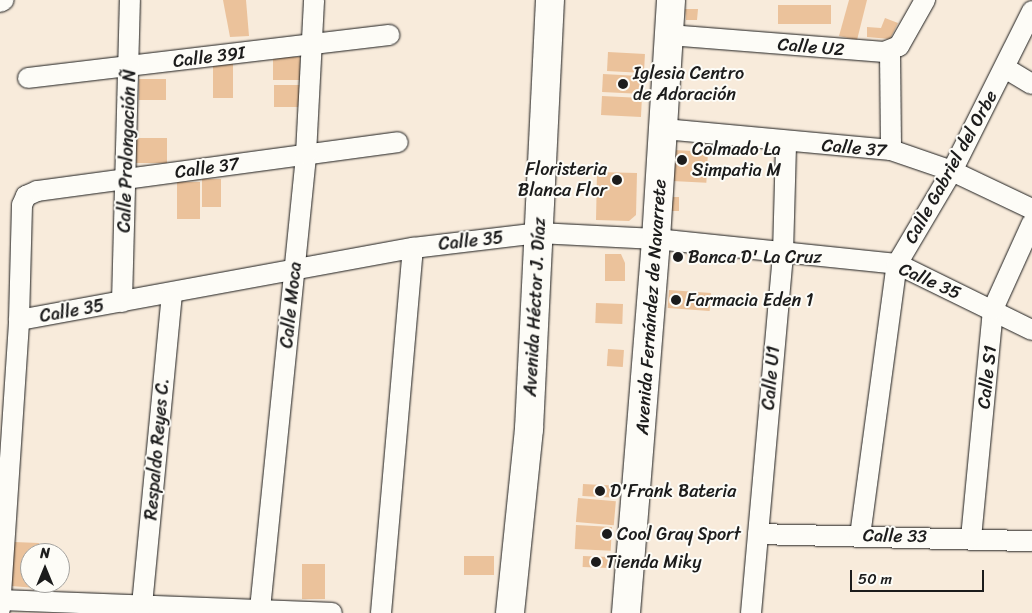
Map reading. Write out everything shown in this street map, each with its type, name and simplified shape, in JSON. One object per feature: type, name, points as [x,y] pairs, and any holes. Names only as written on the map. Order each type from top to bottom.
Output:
[{"type":"street","points":[[0,2],[4,0]]},
{"type":"street","name":"Calle Prolongación Ñ","points":[[122,302],[130,66],[130,0]]},
{"type":"street","name":"Calle Moca","points":[[260,610],[306,154],[314,0]]},
{"type":"street","name":"Avenida Héctor J. Díaz","points":[[510,613],[529,429],[550,0]]},
{"type":"street","name":"Avenida Fernández de Navarrete","points":[[626,613],[656,239],[671,0]]},
{"type":"street","points":[[891,150],[890,52],[899,46],[925,0]]},
{"type":"street","name":"Calle Gabriel del Orbe","points":[[860,536],[897,264],[952,171],[1032,12]]},
{"type":"street","name":"Calle 39I","points":[[28,78],[389,35]]},
{"type":"street","name":"Calle U2","points":[[669,35],[890,52]]},
{"type":"street","points":[[1005,68],[1032,84]]},
{"type":"street","name":"Calle 37","points":[[664,129],[786,143],[891,150],[952,171],[1032,209]]},
{"type":"street","name":"Calle 37","points":[[19,320],[22,205],[26,196],[37,191],[398,142]]},
{"type":"street","name":"Calle U1","points":[[751,613],[782,253],[786,143]]},
{"type":"street","name":"Calle S1","points":[[971,538],[994,310],[1032,223]]},
{"type":"street","name":"Calle 35","points":[[19,320],[413,248],[538,234],[656,239],[897,264],[1032,330]]},
{"type":"street","points":[[381,613],[413,248]]},
{"type":"street","name":"Respaldo Reyes C.","points":[[142,605],[172,293]]},
{"type":"street","points":[[0,609],[5,459],[19,320]]},
{"type":"street","name":"Calle 33","points":[[758,534],[1032,541]]},
{"type":"street","points":[[0,600],[332,613]]},
{"type":"building","points":[[223,0],[246,0],[249,36],[230,37]]},
{"type":"building","points":[[849,0],[867,0],[857,40],[839,36]]},
{"type":"building","points":[[778,5],[831,5],[831,24],[778,24]]},
{"type":"building","points":[[685,9],[698,9],[697,20],[686,20]]},
{"type":"building","points":[[885,18],[898,23],[890,39],[867,37],[867,27],[881,28]]},
{"type":"building","points":[[608,52],[645,54],[644,73],[607,71]]},
{"type":"building","points":[[273,57],[300,57],[300,80],[273,80]]},
{"type":"building","points":[[213,61],[233,61],[233,98],[213,98]]},
{"type":"building","name":"Iglesia Centro de Adoración","points":[[603,74],[644,76],[643,94],[602,92]]},
{"type":"building","points":[[139,79],[166,79],[166,100],[139,100]]},
{"type":"building","points":[[274,85],[300,85],[300,107],[274,107]]},
{"type":"building","points":[[602,96],[642,98],[641,117],[601,115]]},
{"type":"building","points":[[136,138],[167,138],[167,163],[136,163]]},
{"type":"building","points":[[674,150],[708,152],[706,183],[672,181]]},
{"type":"building","points":[[597,172],[637,173],[636,215],[629,221],[596,220]]},
{"type":"building","points":[[202,179],[221,179],[221,207],[202,207]]},
{"type":"building","points":[[177,182],[200,182],[200,219],[177,219]]},
{"type":"building","points":[[671,197],[679,197],[679,211],[671,211]]},
{"type":"building","points":[[605,254],[621,254],[625,263],[625,281],[605,281]]},
{"type":"building","points":[[669,290],[711,293],[710,311],[668,308]]},
{"type":"building","points":[[596,303],[623,304],[622,324],[595,323]]},
{"type":"building","points":[[608,349],[624,350],[623,367],[607,366]]},
{"type":"building","name":"D'Frank Bateria","points":[[583,484],[616,486],[615,498],[582,496]]},
{"type":"building","points":[[578,498],[616,501],[614,525],[576,522]]},
{"type":"building","points":[[576,525],[612,527],[611,551],[575,549]]},
{"type":"building","points":[[14,542],[39,543],[20,543],[20,587],[11,586]]},
{"type":"building","points":[[464,556],[494,556],[494,575],[464,575]]},
{"type":"building","name":"Tienda Miky","points":[[583,556],[609,557],[609,568],[583,567]]},
{"type":"building","points":[[302,564],[325,564],[325,599],[302,599]]},
{"type":"place","name":"Iglesia Centro de Adoración","points":[[623,84]]},
{"type":"place","name":"Colmado La Simpatia M","points":[[682,160]]},
{"type":"place","name":"Floristeria Blanca Flor","points":[[617,180]]},
{"type":"place","name":"Banca D' La Cruz","points":[[678,257]]},
{"type":"place","name":"Farmacia Eden 1","points":[[676,300]]},
{"type":"place","name":"D'Frank Bateria","points":[[600,491]]},
{"type":"place","name":"Cool Gray Sport","points":[[607,534]]},
{"type":"place","name":"Tienda Miky","points":[[596,562]]}]
